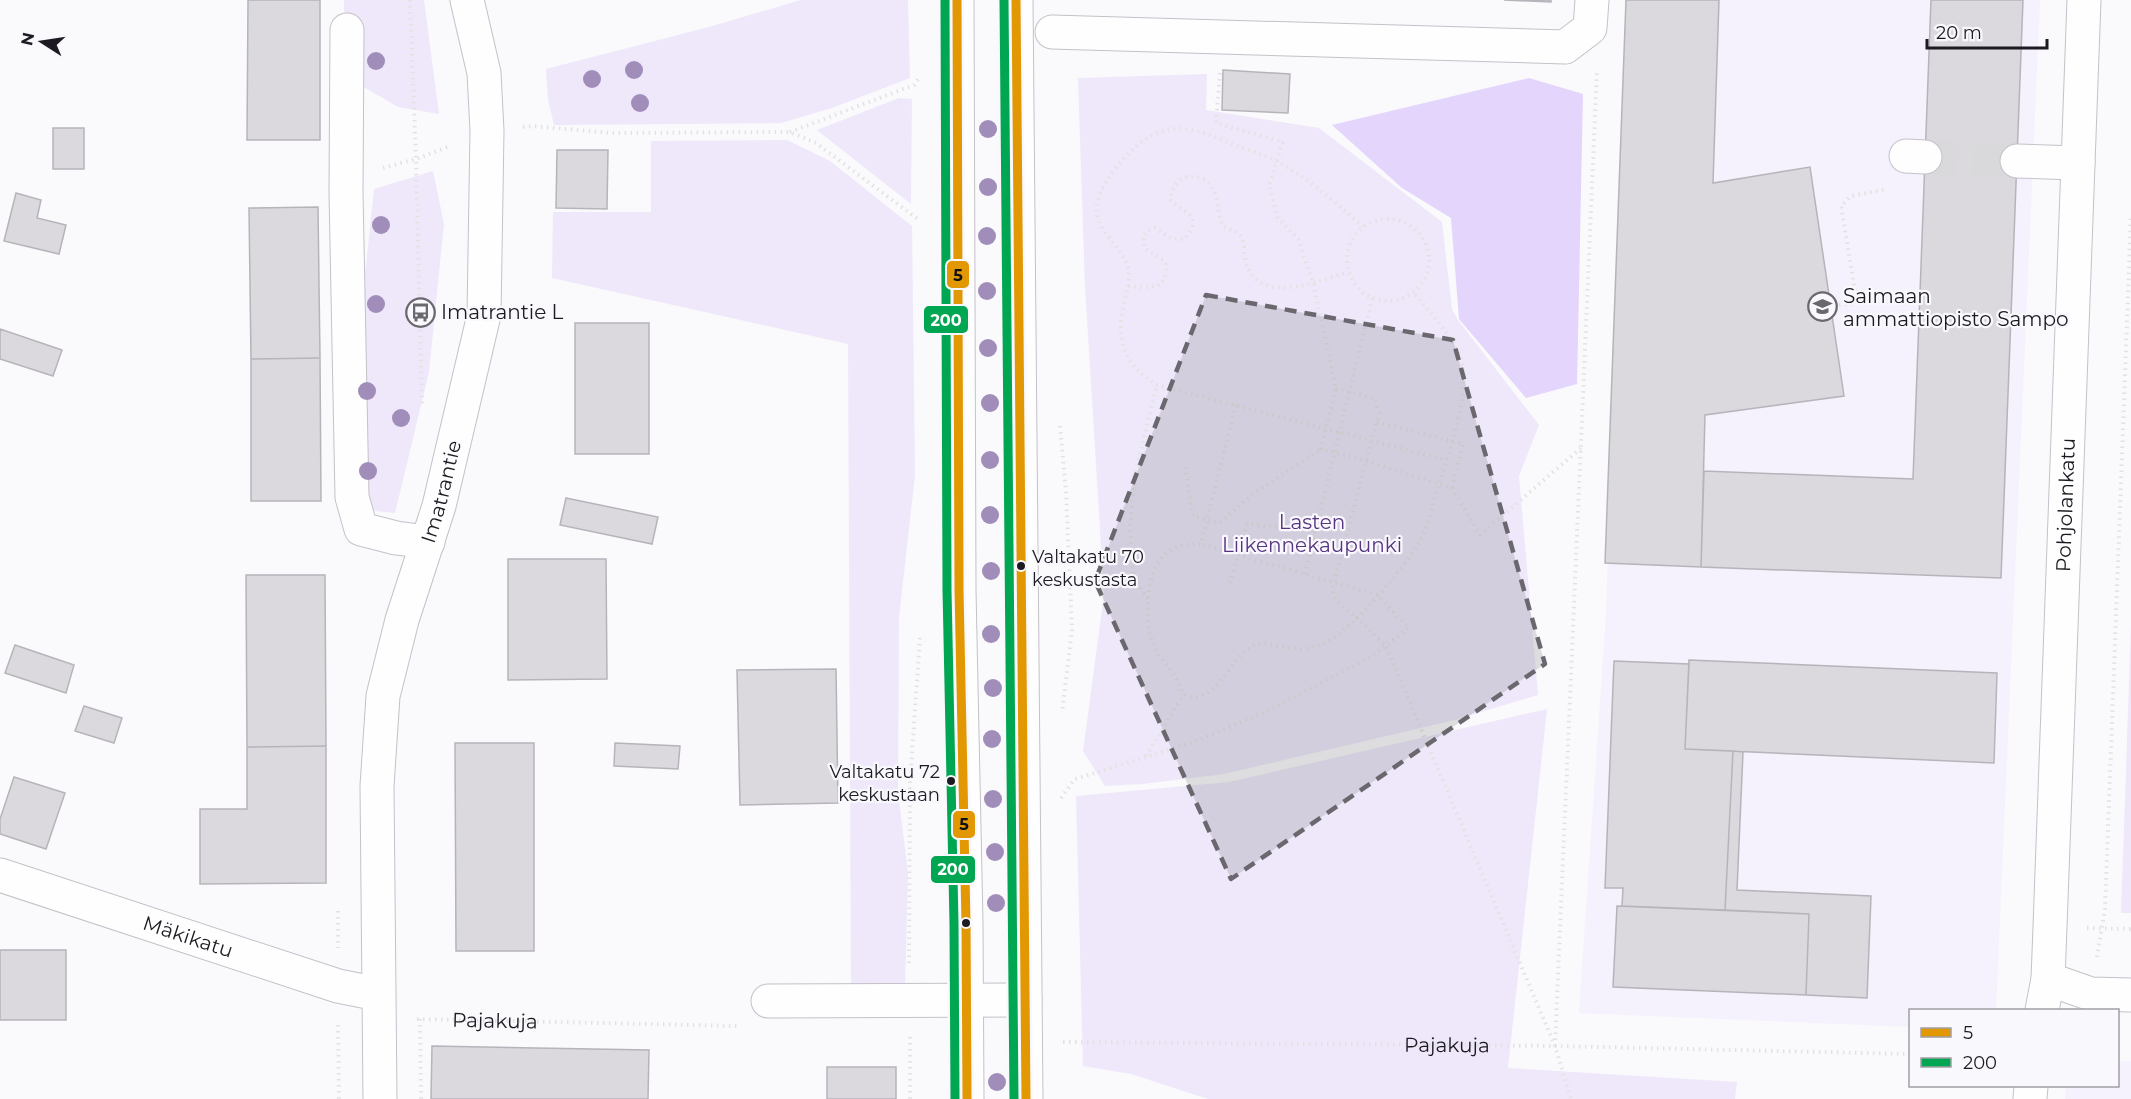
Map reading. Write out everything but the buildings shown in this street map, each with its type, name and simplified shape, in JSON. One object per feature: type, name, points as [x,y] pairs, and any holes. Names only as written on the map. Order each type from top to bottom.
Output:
[{"type":"street","name":"Imatrantie","points":[[380,1099],[377,786],[383,696],[402,620],[438,506],[484,315],[487,131],[484,73],[467,0]]},
{"type":"street","points":[[957,0],[959,578],[967,1099]]},
{"type":"street","points":[[1016,0],[1026,1099]]},
{"type":"street","points":[[1052,32],[1565,47],[1590,28],[1592,0]]},
{"type":"street","name":"Pohjolankatu","points":[[2042,1009],[2048,979],[2084,0]]},
{"type":"street","points":[[347,30],[346,192],[352,497],[361,530],[428,542]]},
{"type":"street","points":[[2016,161],[2078,163]]},
{"type":"street","name":"Mäkikatu","points":[[0,875],[378,998]]},
{"type":"street","points":[[2048,979],[2091,994],[2131,995]]},
{"type":"street","points":[[768,1001],[1025,1000]]},
{"type":"path","points":[[410,0],[422,416]]},
{"type":"path","points":[[1555,1046],[1597,63],[1565,47]]},
{"type":"path","points":[[1185,467],[1193,516],[1220,523],[1253,494],[1321,449],[1336,389],[1314,282],[1298,239],[1278,218],[1269,185],[1283,142],[1216,123],[1221,62]]},
{"type":"path","points":[[532,126],[611,133],[790,132],[816,143],[927,226]]},
{"type":"path","points":[[1363,227],[1321,190],[1277,162],[1200,131],[1174,129],[1154,134],[1137,144],[1110,177],[1102,190],[1097,207],[1100,222],[1124,257],[1129,271],[1120,339],[1127,359],[1140,374],[1157,386],[1446,460]]},
{"type":"path","points":[[1839,305],[1857,303],[1841,206],[1851,196],[1899,187],[1904,182],[1916,156]]},
{"type":"path","points":[[1128,286],[1154,287],[1165,279],[1165,261],[1145,249],[1143,236],[1148,230],[1155,228],[1172,239],[1184,238],[1187,235],[1192,224],[1191,215],[1170,199],[1176,183],[1193,176],[1205,180],[1212,187],[1217,197],[1223,226],[1242,237],[1246,264],[1254,277],[1267,286],[1277,288],[1314,282],[1348,272]]},
{"type":"path","points":[[2091,994],[2105,909],[2131,216]]},
{"type":"path","points":[[1390,219],[1404,221],[1416,229],[1425,241],[1429,254],[1429,269],[1423,282],[1414,293],[1401,300],[1386,302],[1372,299],[1362,293],[1354,283],[1348,272],[1346,260],[1348,247],[1363,227],[1375,220],[1390,219]]},
{"type":"path","points":[[1057,803],[1075,778],[1194,742],[1267,711],[1369,658],[1409,628],[1377,595],[1201,544],[1179,546],[1166,554],[1156,569],[1150,585],[1147,615],[1157,654],[1175,677],[1184,694],[1197,697],[1210,691],[1243,651],[1254,645],[1265,643],[1291,648],[1314,647],[1329,641],[1377,595],[1411,555],[1424,534],[1451,441],[1465,377],[1462,361],[1437,322],[1414,293]]},
{"type":"path","points":[[1305,574],[1372,299]]},
{"type":"path","points":[[1148,599],[1134,579],[1130,528],[1135,475],[1157,386]]},
{"type":"path","points":[[1336,389],[1374,398],[1379,413],[1332,590],[1337,602],[1386,646],[1555,1046],[1571,1099]]},
{"type":"path","points":[[1201,544],[1236,405]]},
{"type":"path","points":[[1377,422],[1463,444],[1452,489]]},
{"type":"path","points":[[1321,449],[1439,483],[1452,489],[1480,535],[1581,448]]},
{"type":"path","points":[[1230,583],[1247,524],[1285,528]]},
{"type":"path","points":[[1146,757],[1184,694]]},
{"type":"path","points":[[338,986],[339,1099]]},
{"type":"path","name":"Pajakuja","points":[[378,998],[420,1019],[745,1026]]},
{"type":"path","points":[[420,1019],[421,1099]]},
{"type":"path","points":[[910,1029],[910,1099]]},
{"type":"path","name":"Pajakuja","points":[[1025,1042],[1555,1046],[1909,1054]]},
{"type":"highlighted area","points":[[1206,295],[1453,340],[1545,664],[1231,879],[1095,581]]},
{"type":"shaded area","name":"Saimaan ammattiopisto Sampo","points":[[1627,0],[2040,0],[1996,1009],[1909,1009],[1909,1027],[1579,1013],[1606,614]]},
{"type":"shaded area","points":[[1529,78],[1583,94],[1577,384],[1526,398],[1459,319],[1451,218],[1402,188],[1332,125]]},
{"type":"shaded area","points":[[2119,1061],[2131,1061],[2131,1099],[2065,1099],[2066,1087],[2119,1087]]},
{"type":"green space","points":[[344,0],[424,0],[439,114],[398,107],[364,87],[344,11]]},
{"type":"green space","points":[[801,0],[908,0],[910,78],[832,108],[781,123],[554,125],[548,100],[546,69],[709,27]]},
{"type":"green space","name":"Lasten Liikennekaupunki","points":[[1207,74],[1206,110],[1319,128],[1442,222],[1452,309],[1539,425],[1519,476],[1538,695],[1455,720],[1224,774],[1143,784],[1105,786],[1083,751],[1104,595],[1085,286],[1078,78]]},
{"type":"green space","points":[[899,98],[912,99],[911,204],[817,130]]},
{"type":"green space","points":[[787,140],[830,161],[912,226],[915,475],[899,618],[898,792],[908,873],[905,987],[851,985],[848,344],[552,278],[553,212],[651,212],[651,141]]},
{"type":"green space","points":[[433,171],[444,224],[429,372],[395,513],[365,510],[359,332],[374,189]]},
{"type":"green space","points":[[2131,626],[2131,913],[2121,913]]},
{"type":"green space","points":[[1547,709],[1508,1068],[1737,1082],[1735,1099],[1208,1099],[1131,1074],[1083,1066],[1076,796],[1229,782]]},
{"type":"tunnel","points":[[1925,157],[2017,161]]},
{"type":"transit line","name":"200","points":[[945,0],[947,590],[955,1099]]},
{"type":"transit line","name":"5","points":[[957,0],[959,590],[967,1099]]},
{"type":"transit line","name":"200","points":[[1004,0],[1014,1099]]},
{"type":"transit line","name":"5","points":[[1016,0],[1026,1099]]},
{"type":"place","name":"Saimaan ammattiopisto Sampo","points":[[1822,307]]},
{"type":"place","name":"Imatrantie L","points":[[420,312]]},
{"type":"place","name":"Valtakatu 70 keskustasta","points":[[1021,566]]},
{"type":"place","name":"Valtakatu 72 keskustaan","points":[[951,781]]}]
